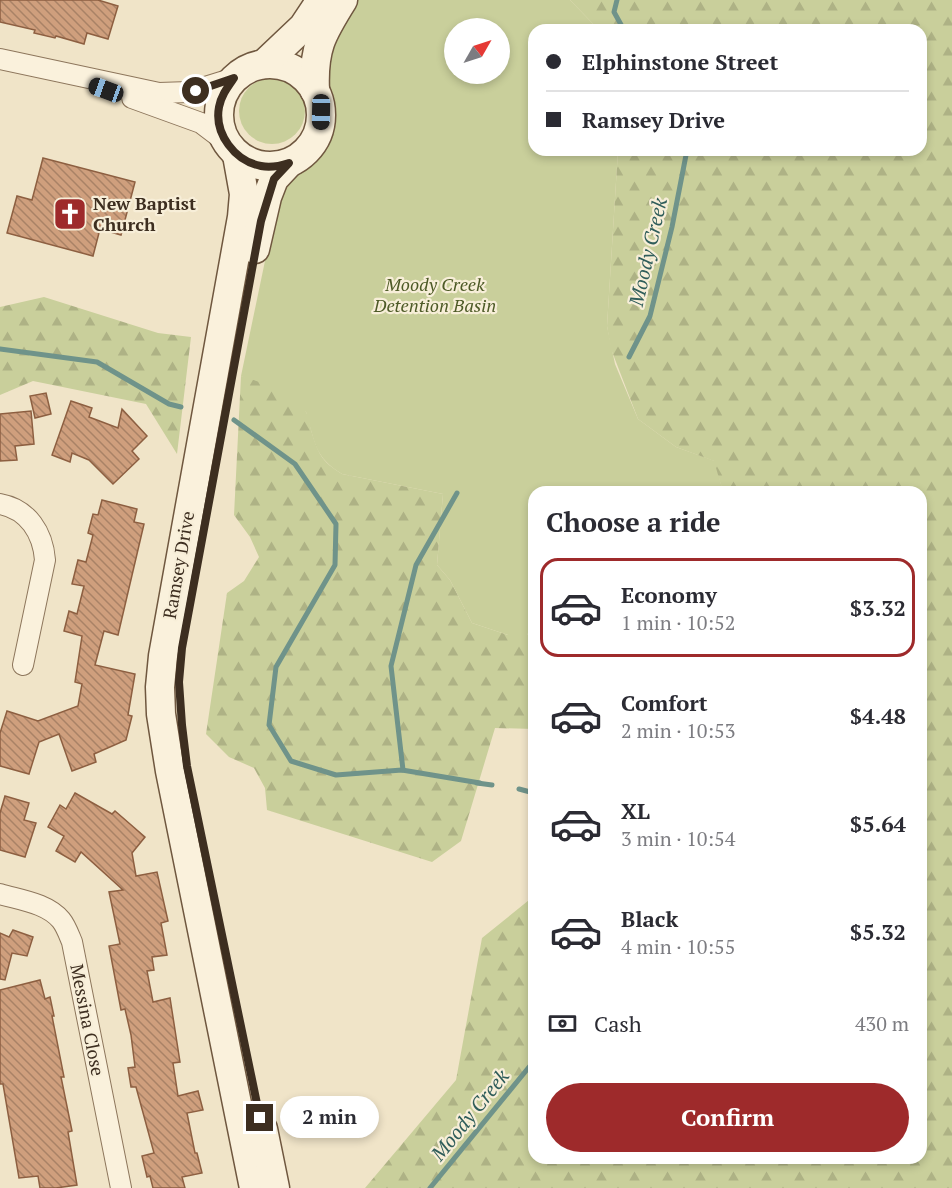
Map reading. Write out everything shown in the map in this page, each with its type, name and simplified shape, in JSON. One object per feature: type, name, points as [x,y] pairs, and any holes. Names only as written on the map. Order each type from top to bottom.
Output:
[{"type":"main road","points":[[264,64],[303,27],[321,0]]},
{"type":"main road","points":[[315,91],[294,69],[279,65],[264,64],[248,69],[234,78],[224,92],[219,109],[220,126],[231,148],[249,162],[276,167],[304,155],[315,141],[321,125],[321,112],[315,91],[314,64],[324,31],[343,0]]},
{"type":"main road","name":"Ramsey Drive","points":[[231,148],[244,195],[243,217],[169,617],[160,687],[163,732],[170,771],[255,1188]]},
{"type":"main road","name":"Ramsey Drive","points":[[275,1188],[187,766],[179,682],[187,615],[261,221],[274,179],[289,163]]},
{"type":"street","points":[[0,59],[159,93],[189,92],[234,78]]},
{"type":"street","points":[[51,70],[201,123],[231,148]]},
{"type":"street","points":[[0,504],[10,506],[25,516],[37,529],[44,543],[45,560],[23,665]]},
{"type":"street","name":"Messina Close","points":[[0,894],[36,904],[49,911],[61,920],[72,942],[121,1188]]},
{"type":"green space","name":"Moody Creek Detention Basin","points":[[354,0],[570,0],[593,24],[528,24],[528,156],[618,156],[607,326],[615,364],[638,419],[676,447],[715,461],[721,486],[528,486],[528,633],[508,635],[472,623],[450,580],[437,565],[443,494],[342,474],[321,455],[306,412],[241,376],[280,189],[328,129],[324,53]]},
{"type":"green space","points":[[570,0],[952,0],[952,1188],[365,1188],[456,1080],[482,938],[528,901],[528,1164],[927,1164],[927,486],[721,486],[714,461],[676,447],[638,419],[611,349],[607,326],[618,156],[927,156],[927,24],[593,24]]},
{"type":"green space","points":[[265,78],[279,78],[291,83],[300,92],[305,111],[303,124],[296,135],[279,144],[265,144],[253,139],[244,130],[239,118],[239,104],[244,92],[253,83]]},
{"type":"green space","points":[[44,297],[158,333],[191,337],[177,454],[146,404],[33,381],[0,395],[0,307]]},
{"type":"green space","points":[[241,376],[277,388],[300,404],[308,416],[313,438],[321,456],[342,474],[443,494],[437,565],[450,580],[472,623],[508,635],[528,633],[528,729],[495,728],[461,841],[432,862],[267,810],[265,788],[254,768],[229,757],[206,734],[227,593],[244,581],[259,557],[250,537],[234,515]]},
{"type":"building","points":[[0,0],[98,0],[118,6],[108,39],[87,33],[84,44],[34,33],[35,30],[0,22]]},
{"type":"building","name":"New Baptist Church","points":[[43,158],[135,182],[121,235],[100,229],[93,256],[7,233],[17,196],[32,200]]},
{"type":"building","points":[[46,393],[51,414],[35,418],[30,396]]},
{"type":"building","points":[[71,401],[92,408],[89,417],[118,428],[122,409],[147,436],[132,451],[139,459],[113,484],[89,460],[72,453],[70,462],[52,455]]},
{"type":"building","points":[[31,411],[34,444],[15,446],[17,460],[0,461],[0,414]]},
{"type":"building","points":[[102,500],[137,509],[134,522],[144,524],[118,635],[104,631],[95,665],[135,674],[128,715],[132,716],[126,740],[94,754],[96,762],[72,771],[59,734],[39,742],[29,774],[0,766],[0,733],[7,711],[38,721],[78,706],[82,684],[75,682],[82,636],[64,631],[69,611],[77,614],[84,586],[72,584],[78,560],[86,562],[93,535],[88,533],[93,514],[98,515]]},
{"type":"building","points":[[75,793],[112,814],[115,811],[145,837],[132,853],[136,876],[157,872],[168,921],[161,923],[167,955],[152,957],[154,970],[147,971],[153,1002],[170,998],[180,1062],[173,1063],[178,1096],[198,1091],[203,1110],[187,1113],[195,1153],[197,1153],[202,1173],[182,1177],[185,1188],[153,1188],[150,1176],[147,1177],[142,1156],[154,1153],[136,1087],[131,1087],[128,1068],[135,1067],[131,1035],[125,1009],[121,1010],[109,946],[120,944],[109,892],[123,890],[81,852],[75,862],[56,851],[64,836],[48,827],[60,805],[66,809]]},
{"type":"building","points":[[5,796],[29,803],[24,820],[36,823],[25,857],[0,850],[0,813]]},
{"type":"building","points":[[13,930],[33,937],[27,956],[12,953],[5,980],[0,979],[0,933],[9,937]]},
{"type":"building","points":[[40,980],[45,999],[50,997],[54,1016],[52,1016],[64,1077],[61,1077],[72,1131],[68,1132],[77,1185],[56,1188],[40,1188],[38,1176],[19,1178],[3,1084],[0,1084],[0,990]]},
{"type":"waterway","name":"Moody Creek","points":[[617,0],[614,12],[621,24]]},
{"type":"waterway","name":"Moody Creek","points":[[629,357],[650,316],[672,227],[686,156]]},
{"type":"waterway","points":[[0,349],[97,362],[169,404],[181,407]]},
{"type":"waterway","points":[[234,420],[295,464],[336,524],[335,565],[276,667],[269,725],[291,761],[336,775],[402,770],[480,783]]},
{"type":"waterway","name":"Moody Creek","points":[[403,770],[391,666],[416,565],[457,493]]},
{"type":"waterway","name":"Moody Creek","points":[[477,783],[492,785]]},
{"type":"waterway","name":"Moody Creek","points":[[519,789],[528,791]]},
{"type":"waterway","name":"Moody Creek","points":[[430,1188],[528,1068]]},
{"type":"place","name":"New Baptist Church","points":[[70,214]]},
{"type":"route","points":[[196,91],[234,78],[224,92],[219,109],[220,126],[226,142],[237,155],[249,162],[276,167],[289,163],[274,179],[261,221],[187,615],[179,682],[187,766],[260,1118]]}]
